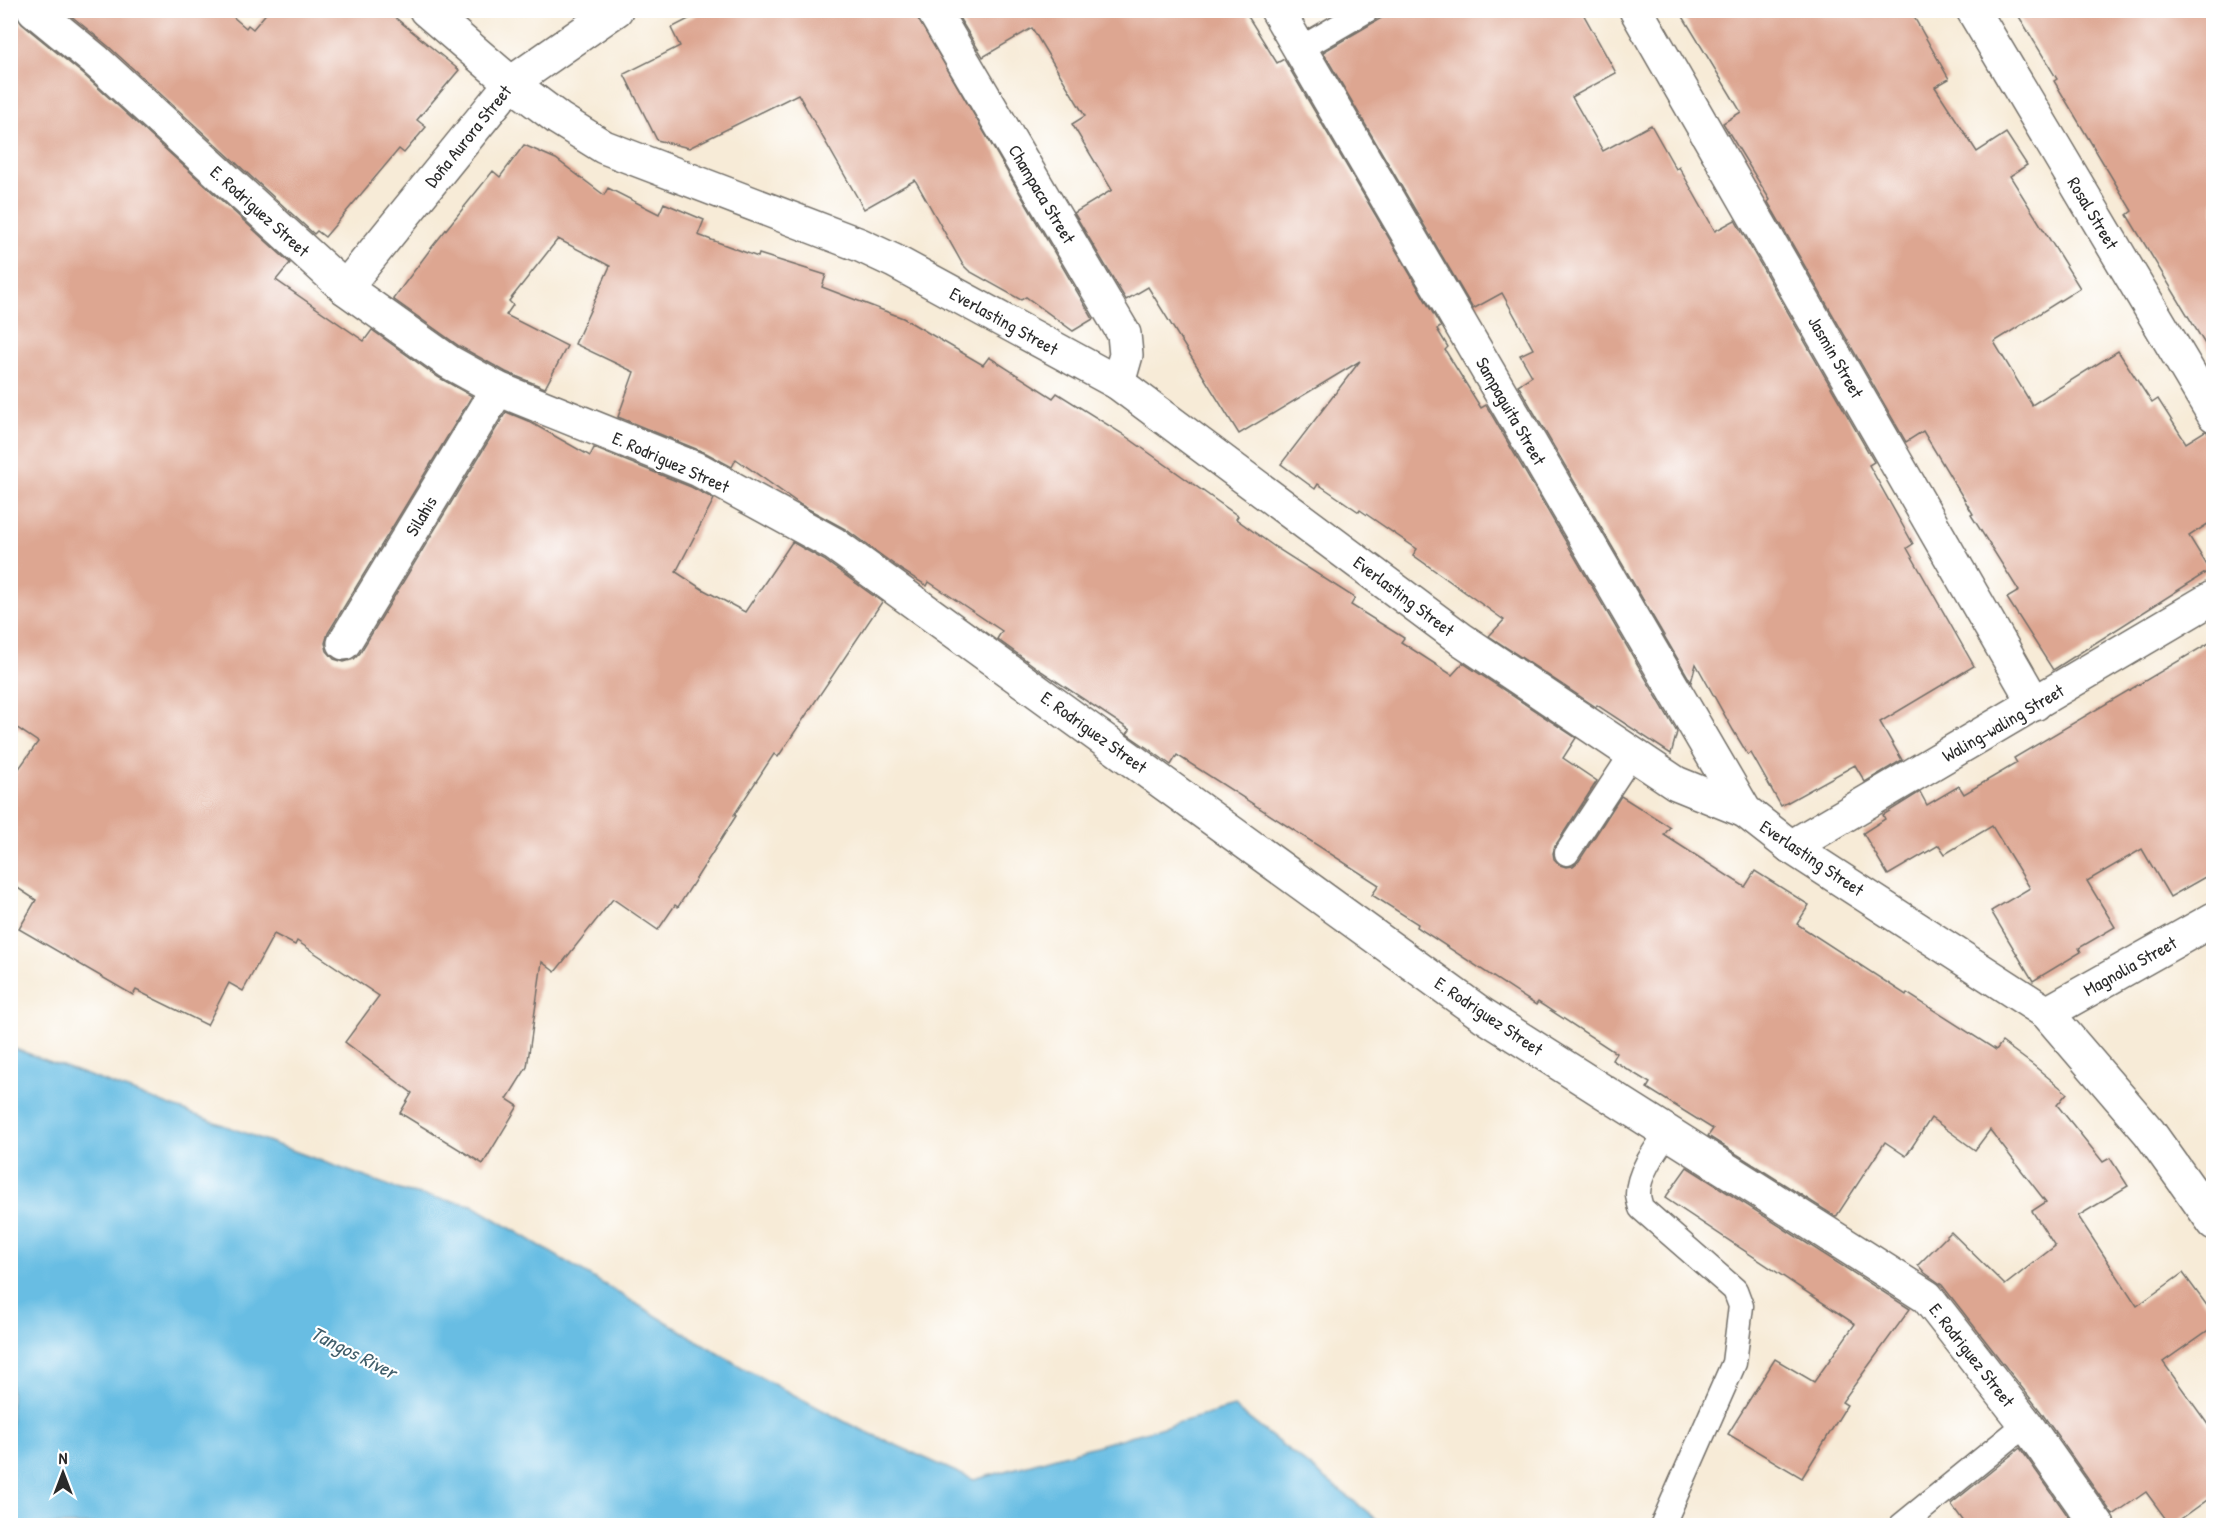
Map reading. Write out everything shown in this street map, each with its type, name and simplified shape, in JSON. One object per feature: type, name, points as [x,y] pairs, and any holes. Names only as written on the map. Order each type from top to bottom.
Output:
[{"type":"street","name":"E. Rodriguez Street","points":[[33,10],[95,60],[345,288],[449,362],[498,389],[699,470],[834,544],[1484,1015],[1927,1297],[2026,1424],[2098,1526]]},
{"type":"street","name":"Everlasting Street","points":[[426,10],[511,83],[559,119],[604,147],[860,245],[894,261],[1118,384],[1461,639],[1676,783],[1745,811],[1791,847],[2047,1013],[2149,1132],[2214,1223]]},
{"type":"street","name":"Champaca Street","points":[[933,10],[1124,334],[1126,356],[1118,384]]},
{"type":"street","name":"Sampaguita Street","points":[[1277,10],[1745,811]]},
{"type":"street","name":"Jasmin Street","points":[[1636,10],[2035,704]]},
{"type":"street","name":"Rosal Street","points":[[1973,10],[2214,415]]},
{"type":"street","name":"Doña Aurora Street","points":[[345,288],[511,83],[611,12]]},
{"type":"street","name":"Silahis","points":[[344,643],[498,389]]},
{"type":"street","name":"Waling-waling Street","points":[[1791,847],[2214,597]]},
{"type":"street","name":"Magnolia Street","points":[[2047,1013],[2214,919]]},
{"type":"lane","points":[[1300,49],[1366,10]]},
{"type":"lane","points":[[1567,853],[1632,754]]},
{"type":"lane","points":[[1662,1526],[1734,1362],[1741,1306],[1735,1290],[1641,1208],[1637,1195],[1641,1178],[1668,1132]]},
{"type":"lane","points":[[1901,1526],[2026,1424]]},
{"type":"water","name":"Tangos River","points":[[10,1047],[406,1192],[472,1205],[743,1368],[851,1425],[974,1480],[1234,1407],[1384,1525],[11,1525]]},
{"type":"building","points":[[10,10],[16,10],[17,17],[22,24],[83,74],[290,263],[276,280],[364,341],[372,330],[438,377],[472,396],[328,633],[325,643],[327,651],[334,659],[344,662],[354,659],[360,653],[506,412],[528,421],[590,456],[594,448],[691,487],[714,499],[676,572],[745,612],[792,542],[824,560],[882,602],[778,757],[774,754],[678,907],[675,905],[658,930],[613,899],[555,972],[542,962],[527,1067],[507,1099],[518,1106],[483,1164],[400,1113],[412,1093],[345,1042],[379,996],[297,941],[295,945],[274,934],[243,991],[229,983],[207,1025],[136,990],[133,995],[19,929],[36,900],[10,883],[10,781],[38,742],[10,723]]},
{"type":"building","points":[[64,10],[225,10],[246,28],[248,25],[253,29],[269,10],[386,10],[459,70],[417,120],[426,127],[404,153],[399,149],[325,237],[317,231],[314,234],[108,46]]},
{"type":"building","points":[[706,10],[913,10],[1093,319],[1073,331],[1026,297],[1021,300],[969,271],[963,265],[915,180],[864,209],[798,94],[689,148],[657,140],[624,74],[680,46],[671,28]]},
{"type":"building","points":[[967,10],[1244,10],[1277,63],[1284,59],[1441,327],[1437,329],[1448,347],[1445,350],[1481,408],[1486,405],[1677,732],[1671,754],[1489,636],[1504,620],[1413,555],[1417,549],[1318,484],[1315,489],[1281,464],[1360,361],[1239,434],[1148,287],[1126,300],[1074,213],[1112,190],[1072,124],[1085,116],[1032,28],[983,57],[958,16]]},
{"type":"building","points":[[1395,10],[1581,10],[1616,73],[1572,97],[1603,151],[1651,125],[1676,169],[1679,167],[1715,231],[1735,220],[1874,462],[1869,465],[1913,544],[1907,548],[1974,666],[1880,722],[1902,760],[1865,782],[1855,765],[1781,806],[1751,753],[1748,755],[1733,730],[1696,664],[1691,682],[1518,385],[1532,376],[1520,355],[1533,349],[1502,293],[1473,309],[1323,52]]},
{"type":"building","points":[[1679,10],[1910,10],[1949,79],[1935,87],[1977,152],[2006,133],[2027,165],[2010,176],[2080,288],[1994,342],[2032,405],[2118,351],[2152,403],[2158,399],[2186,443],[2205,431],[2214,434],[2214,520],[2189,536],[2210,570],[2053,670],[2007,598],[2019,591],[1971,515],[1973,514],[1923,431],[1906,442],[1768,202],[1770,200],[1723,123],[1741,112]]},
{"type":"building","points":[[2015,10],[2214,10],[2214,359],[2127,215],[2132,211],[2054,81],[2057,79]]},
{"type":"building","points":[[524,145],[556,159],[604,195],[608,188],[659,214],[664,203],[704,220],[698,235],[758,257],[759,254],[826,275],[822,287],[903,318],[983,365],[989,357],[1053,398],[1057,393],[1121,433],[1238,516],[1236,519],[1275,547],[1355,598],[1351,605],[1404,638],[1401,642],[1452,675],[1463,663],[1576,738],[1563,758],[1597,781],[1555,846],[1554,859],[1560,865],[1573,866],[1579,861],[1621,796],[1670,827],[1664,835],[1745,887],[1755,871],[1809,905],[1797,924],[1996,1050],[2002,1042],[2033,1065],[2067,1093],[2057,1105],[2103,1162],[2110,1158],[2128,1186],[2078,1216],[2137,1306],[2183,1273],[2214,1315],[2214,1326],[2163,1362],[2214,1433],[2214,1495],[2171,1526],[2146,1492],[2113,1515],[2041,1412],[1942,1285],[1918,1265],[1951,1232],[2005,1285],[2055,1246],[2032,1211],[2046,1202],[1990,1130],[1975,1150],[1931,1118],[1906,1156],[1885,1142],[1836,1217],[1708,1136],[1713,1129],[1647,1088],[1650,1083],[1612,1060],[1616,1053],[1538,1002],[1536,1005],[1372,895],[1379,885],[1177,755],[1171,765],[1127,734],[1130,730],[997,639],[1002,631],[929,582],[927,586],[903,571],[845,529],[801,505],[736,459],[732,467],[706,453],[618,417],[634,372],[575,344],[610,266],[558,239],[509,301],[513,305],[506,315],[567,346],[545,388],[506,372],[459,346],[393,299],[493,171],[500,177]]},
{"type":"building","points":[[2214,640],[2214,872],[2170,897],[2142,849],[2087,881],[2115,927],[2079,948],[2081,952],[2033,981],[1991,911],[2030,888],[1992,826],[1945,854],[1939,845],[1888,875],[1863,833],[1885,819],[1883,815],[1920,792],[1927,805],[1959,786],[1964,794],[2017,763],[2014,758]]},
{"type":"building","points":[[1687,1167],[1910,1309],[1842,1402],[1847,1405],[1802,1478],[1728,1434],[1775,1359],[1814,1382],[1855,1324],[1665,1198]]},
{"type":"building","points":[[2020,1448],[2075,1526],[1967,1526],[1951,1504]]}]
